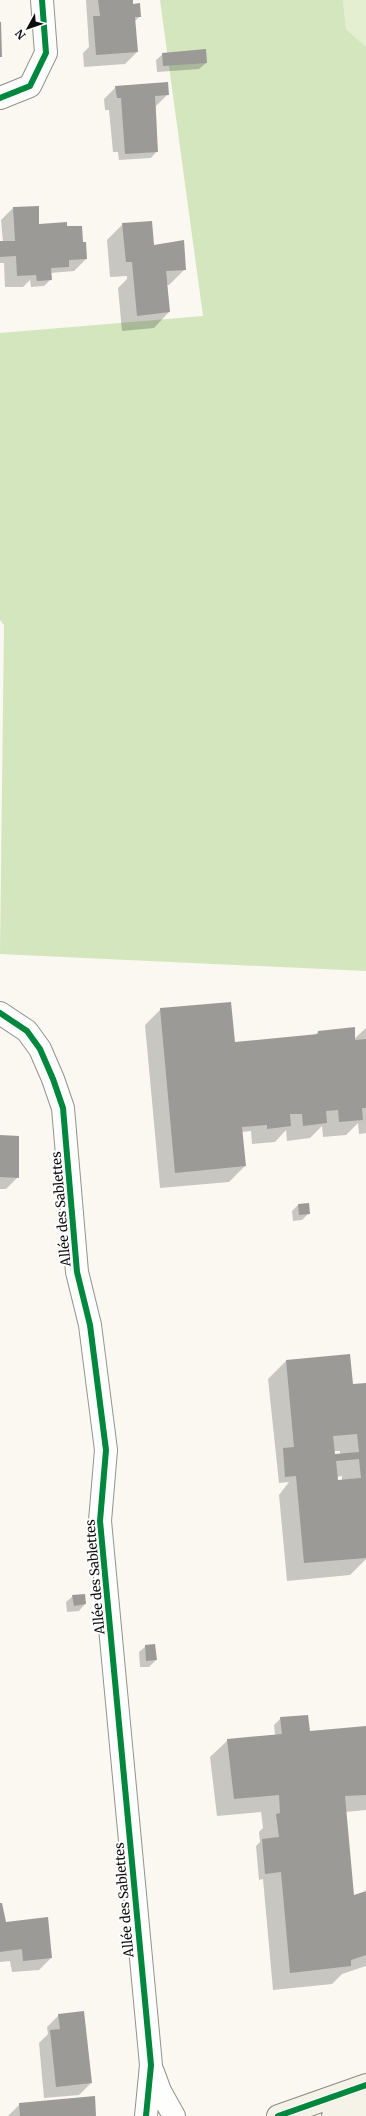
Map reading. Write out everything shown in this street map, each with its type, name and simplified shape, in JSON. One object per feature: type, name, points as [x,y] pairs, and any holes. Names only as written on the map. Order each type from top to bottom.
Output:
[{"type":"street","points":[[0,98],[30,86],[46,53],[42,0]]},
{"type":"street","name":"Allée des Sablettes","points":[[0,1013],[27,1031],[40,1049],[53,1079],[62,1108],[77,1272],[90,1325],[106,1450],[100,1521],[151,2065],[146,2116]]},
{"type":"street","name":"Allée des Sablettes","points":[[151,2065],[160,2091],[174,2116]]},
{"type":"street","points":[[278,2116],[366,2085]]},
{"type":"street","points":[[333,2116],[366,2105]]},
{"type":"green space","points":[[160,0],[343,0],[346,29],[366,47],[366,971],[0,954],[4,625],[0,620],[0,333],[203,316]]},
{"type":"green space","points":[[343,0],[366,0],[366,47],[346,29]]},
{"type":"building","points":[[98,0],[133,0],[133,4],[140,3],[141,17],[135,17],[138,52],[96,55],[93,16],[100,16]]},
{"type":"building","points":[[1,22],[2,57],[0,57]]},
{"type":"building","points":[[206,49],[207,63],[163,66],[162,53]]},
{"type":"building","points":[[168,82],[169,95],[155,96],[158,152],[125,154],[121,98],[117,98],[115,86]]},
{"type":"building","points":[[39,206],[39,224],[67,222],[67,226],[82,226],[83,242],[86,242],[87,259],[69,260],[69,267],[51,268],[52,280],[37,281],[36,275],[17,276],[16,256],[0,257],[0,241],[15,241],[13,207]]},
{"type":"building","points":[[152,221],[154,245],[184,240],[186,270],[166,271],[170,312],[137,316],[132,262],[126,262],[122,223]]},
{"type":"building","points":[[231,1002],[235,1042],[318,1034],[318,1031],[355,1027],[355,1040],[366,1039],[366,1108],[362,1108],[363,1120],[339,1122],[338,1110],[326,1111],[327,1123],[303,1126],[302,1114],[290,1114],[291,1126],[267,1129],[267,1125],[242,1127],[246,1166],[175,1173],[160,1008]]},
{"type":"building","points":[[0,1135],[19,1136],[19,1178],[0,1177]]},
{"type":"building","points":[[309,1203],[310,1214],[299,1215],[298,1204]]},
{"type":"building","points":[[350,1354],[353,1384],[366,1383],[366,1558],[304,1563],[296,1476],[285,1477],[283,1448],[294,1447],[286,1360]],"holes":[[[357,1434],[359,1452],[335,1454],[333,1436]],[[359,1459],[361,1478],[338,1480],[336,1461]]]},
{"type":"building","points":[[85,1594],[86,1604],[74,1606],[72,1595]]},
{"type":"building","points":[[155,1644],[157,1660],[146,1661],[145,1645]]},
{"type":"building","points":[[308,1715],[310,1731],[366,1726],[366,1795],[345,1796],[354,1895],[366,1891],[366,1955],[351,1960],[351,1966],[290,1973],[281,1872],[265,1874],[262,1839],[279,1837],[276,1814],[280,1813],[279,1795],[234,1799],[227,1739],[282,1734],[280,1717]]},
{"type":"building","points":[[0,1903],[2,1903],[6,1922],[48,1917],[52,1958],[23,1961],[22,1949],[0,1952]]},
{"type":"building","points":[[84,2011],[92,2083],[56,2087],[50,2030],[60,2029],[58,2014]]},
{"type":"building","points":[[95,2096],[96,2116],[20,2116],[19,2103]]},
{"type":"cycle path","points":[[0,98],[30,86],[46,53],[42,0]]},
{"type":"cycle path","points":[[0,1013],[27,1031],[40,1049],[53,1079],[63,1108],[77,1272],[90,1325],[106,1450],[100,1521],[151,2065],[146,2116]]},
{"type":"cycle path","points":[[278,2116],[366,2085]]}]
